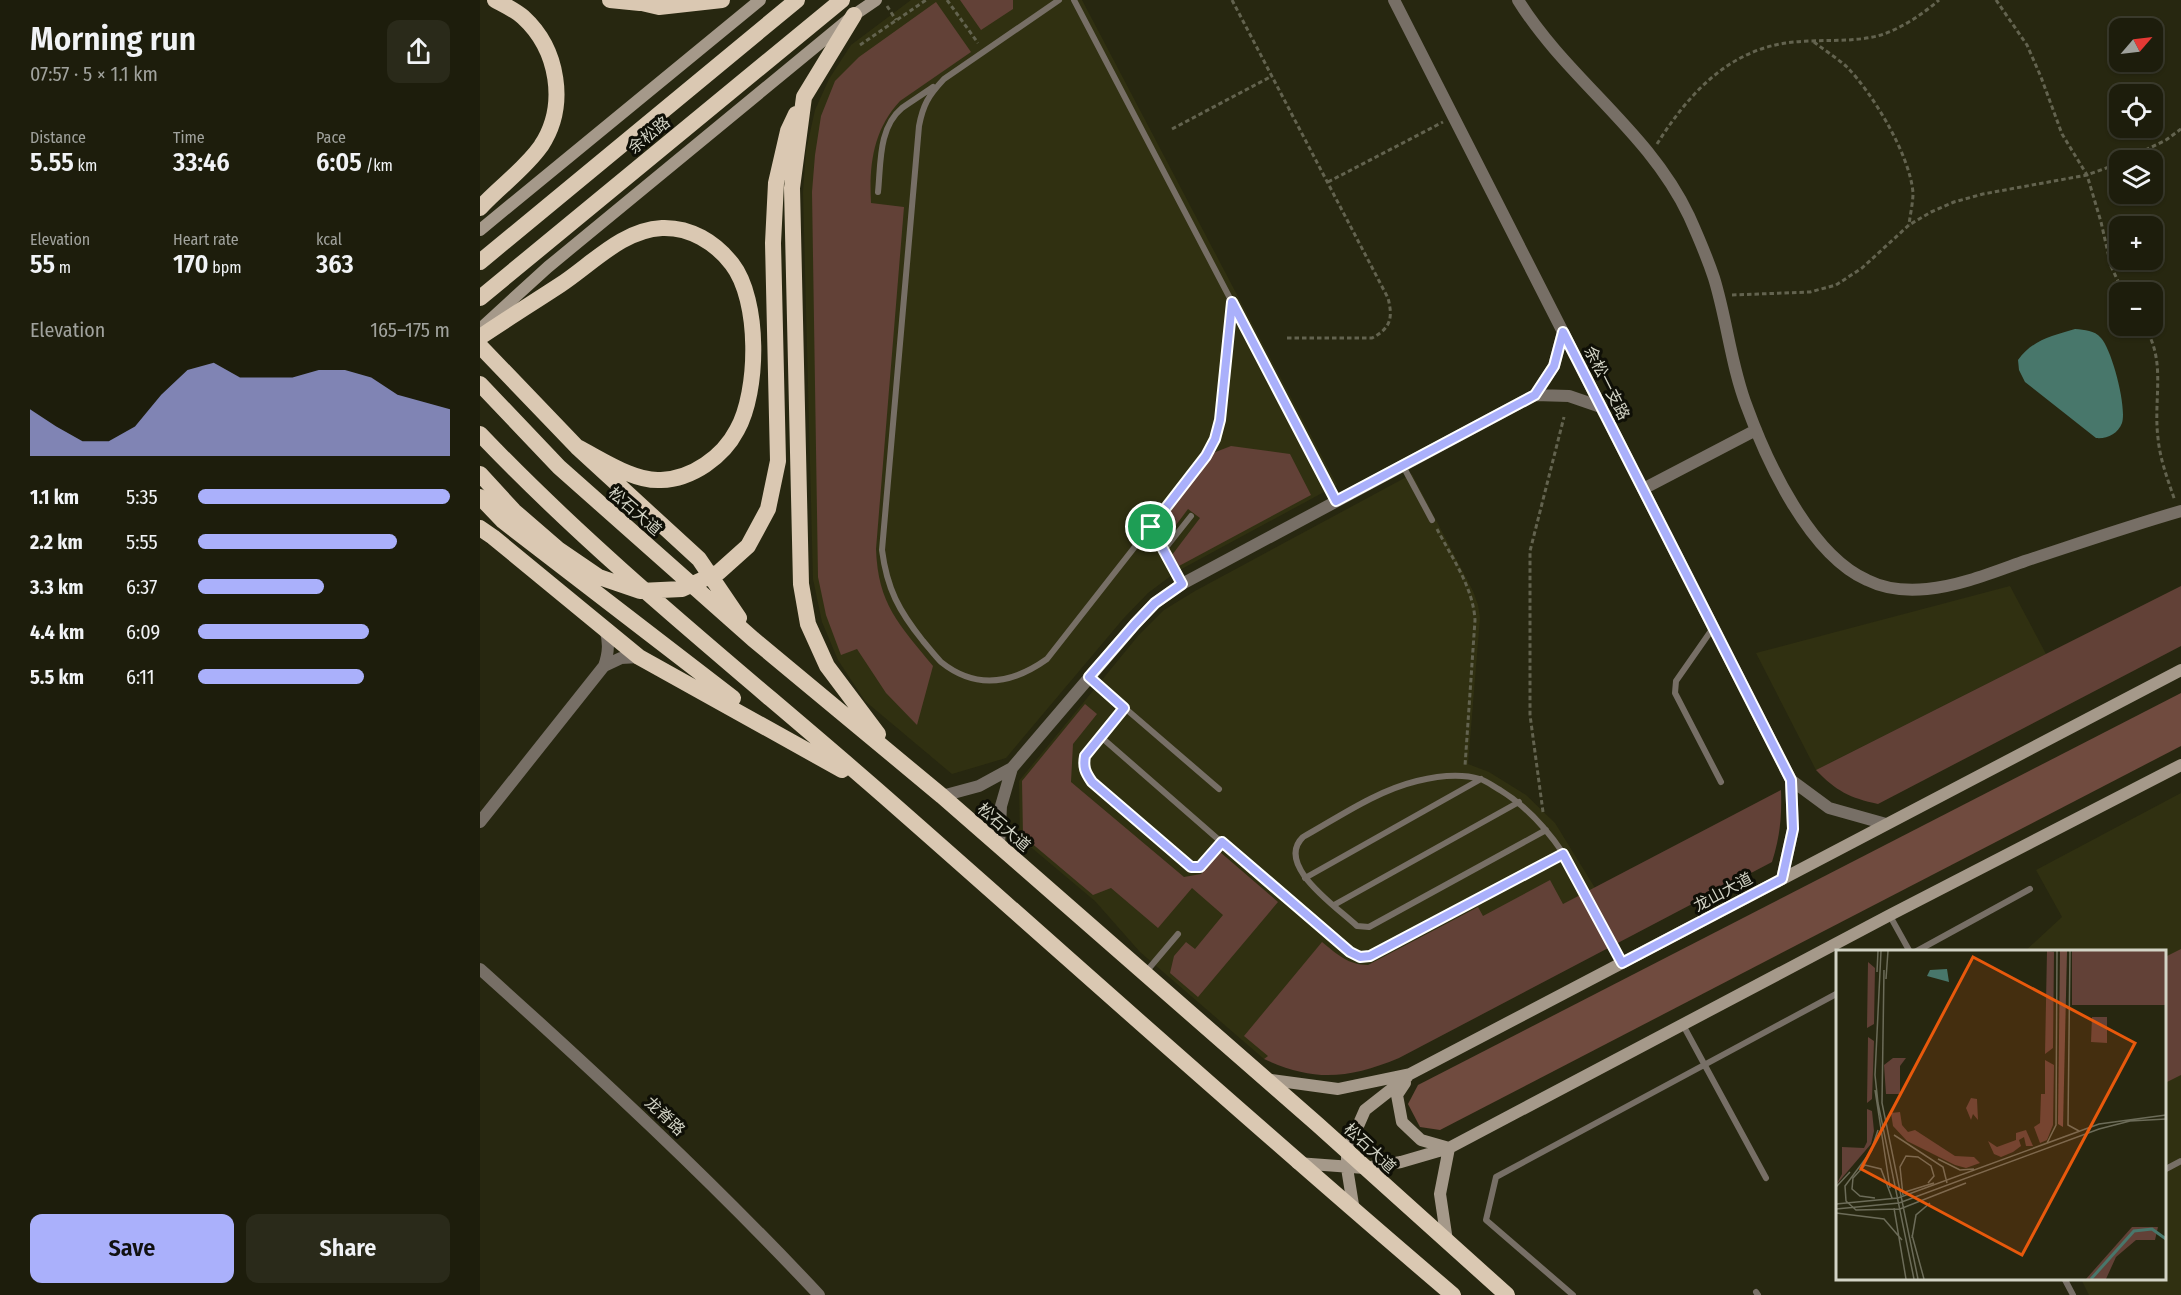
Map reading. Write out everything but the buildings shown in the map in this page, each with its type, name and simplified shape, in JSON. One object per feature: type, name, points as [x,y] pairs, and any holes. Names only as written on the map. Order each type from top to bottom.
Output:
[{"type":"highway","points":[[485,203],[525,166],[542,145],[552,123],[557,95],[554,65],[541,38],[522,16],[495,0]]},
{"type":"highway","points":[[610,0],[659,7],[722,0]]},
{"type":"highway","name":"余松路","points":[[480,262],[797,0]]},
{"type":"highway","name":"余松路","points":[[480,298],[842,0]]},
{"type":"highway","points":[[480,474],[514,511],[558,549],[599,577],[640,591],[682,589],[719,572],[748,546],[768,509],[778,461],[773,243],[776,183],[788,130],[804,97],[854,15]]},
{"type":"highway","points":[[804,97],[792,188],[801,584],[808,624],[827,666],[856,706],[906,767]]},
{"type":"highway","points":[[480,337],[562,284],[624,238],[661,228],[688,231],[713,243],[733,265],[745,291],[751,317],[752,383],[746,409],[738,429],[725,448],[706,465],[683,477],[659,481],[628,474],[577,447]]},
{"type":"highway","points":[[480,346],[577,447],[699,559],[753,639]]},
{"type":"highway","name":"松石大道","points":[[480,384],[559,467],[753,639],[942,796],[1265,1078],[1347,1159],[1365,1168],[1507,1295]]},
{"type":"highway","points":[[480,434],[534,491],[1297,1162],[1454,1295]]},
{"type":"highway","points":[[480,497],[503,521],[696,671],[805,748]]},
{"type":"highway","points":[[480,528],[639,657],[805,748],[881,794]]},
{"type":"main road","points":[[480,230],[760,0]]},
{"type":"main road","points":[[480,329],[548,267],[854,15],[876,0]]},
{"type":"main road","name":"龙山大道","points":[[1265,1078],[1338,1089],[1410,1074],[2181,670]]},
{"type":"main road","points":[[1365,1168],[1401,1162],[1449,1148],[1890,915],[2181,765]]},
{"type":"main road","points":[[1410,1074],[1397,1095],[1402,1122],[1421,1140],[1449,1148]]},
{"type":"main road","points":[[1354,1211],[1347,1159],[1365,1110],[1410,1074]]},
{"type":"main road","points":[[1447,1241],[1440,1194],[1449,1148]]},
{"type":"main road","points":[[1297,1162],[1347,1159]]},
{"type":"street","name":"余松一支路","points":[[1394,0],[1791,780]]},
{"type":"street","points":[[1518,0],[1535,28],[1627,125],[1651,155],[1688,214],[1713,277],[1746,404],[1756,430],[1785,491],[1810,530],[1839,562],[1866,580],[1896,589],[1928,589],[1960,582],[2180,511]]},
{"type":"street","points":[[942,796],[979,786],[1012,768],[1135,624],[1155,603],[1182,584],[1535,395],[1554,366],[1563,332]]},
{"type":"street","points":[[1535,395],[1569,396],[1601,407]]},
{"type":"street","points":[[1643,489],[1756,430]]},
{"type":"street","points":[[604,666],[608,649],[605,628]]},
{"type":"street","points":[[480,822],[604,666],[621,657],[639,657]]},
{"type":"street","points":[[999,846],[1001,807],[1012,768]]},
{"type":"street","points":[[1791,780],[1829,808],[1886,824]]},
{"type":"street","points":[[1782,879],[1793,829],[1791,780]]},
{"type":"street","name":"龙脊路","points":[[480,969],[671,1144],[752,1224],[819,1295]]},
{"type":"lane","points":[[878,192],[883,141],[887,128],[901,109],[1059,0]]},
{"type":"lane","points":[[1074,0],[1336,501]]},
{"type":"lane","points":[[944,79],[923,106],[919,126],[882,550],[885,575],[894,599],[910,624],[940,661],[961,675],[986,682],[1012,678],[1031,670],[1047,659],[1206,456],[1215,439],[1220,420],[1232,302]]},
{"type":"lane","points":[[1403,465],[1432,520]]},
{"type":"lane","points":[[1164,550],[1191,516]]},
{"type":"lane","points":[[1151,527],[1182,584]]},
{"type":"lane","points":[[1714,628],[1676,681],[1675,693],[1721,782]]},
{"type":"lane","points":[[1089,677],[1219,789]]},
{"type":"lane","points":[[1124,708],[1085,756],[1083,764],[1085,772],[1092,782],[1191,867],[1200,867],[1222,842]]},
{"type":"lane","points":[[1101,737],[1335,941],[1360,957],[1370,956],[1563,854]]},
{"type":"lane","points":[[1546,830],[1369,927],[1357,926],[1305,878],[1297,867],[1294,857],[1294,848],[1303,837],[1388,791],[1417,781],[1450,776],[1481,779],[1519,802],[1546,830],[1563,854],[1622,963]]},
{"type":"lane","points":[[1305,878],[1481,779]]},
{"type":"lane","points":[[1334,905],[1519,802]]},
{"type":"lane","points":[[1917,950],[2030,890]]},
{"type":"lane","points":[[1890,915],[1909,950]]},
{"type":"lane","points":[[1145,974],[1178,934]]},
{"type":"lane","points":[[1573,1295],[1486,1220],[1496,1177],[1836,994]]},
{"type":"lane","points":[[1683,1024],[1766,1178]]},
{"type":"lane","points":[[2166,1169],[2181,1161]]},
{"type":"lane","points":[[2065,1280],[2073,1295]]},
{"type":"path","points":[[882,0],[897,20]]},
{"type":"path","points":[[860,45],[926,0]]},
{"type":"path","points":[[947,0],[984,52]]},
{"type":"path","points":[[1233,0],[1388,298],[1392,312],[1384,332],[1372,338],[1284,338]]},
{"type":"path","points":[[1651,155],[1676,114],[1701,87],[1727,65],[1756,50],[1793,42],[1843,40],[1881,35],[1922,14],[1939,0]]},
{"type":"path","points":[[1996,0],[2028,45],[2042,76],[2062,134],[2087,176],[2111,266],[2118,282]]},
{"type":"path","points":[[1812,41],[1845,66],[1864,87],[1887,125],[1905,162],[1913,193],[1909,225]]},
{"type":"path","points":[[1173,129],[1272,76]]},
{"type":"path","points":[[1328,182],[1454,116]]},
{"type":"path","points":[[2146,150],[2166,140],[2181,129]]},
{"type":"path","points":[[1718,296],[1810,292],[1836,285],[1862,268],[1909,225],[1954,202],[1983,194],[2087,176],[2109,167]]},
{"type":"path","points":[[2151,336],[2159,367],[2156,407],[2158,440],[2164,468],[2180,511]]},
{"type":"path","points":[[1546,830],[1530,715],[1530,551],[1564,417]]},
{"type":"path","points":[[1432,520],[1474,605],[1475,620],[1464,777]]},
{"type":"shaded area","points":[[911,0],[1082,0],[1337,485],[1176,572],[1148,593],[1123,619],[1006,758],[952,774],[865,701],[838,660],[822,622],[813,579],[803,192],[806,151],[815,110],[829,79],[851,45]]},
{"type":"shaded area","points":[[960,0],[1013,0],[1013,9],[981,30]]},
{"type":"shaded area","points":[[936,2],[971,52],[900,101],[891,112],[878,136],[871,175],[871,203],[904,207],[876,549],[881,585],[892,613],[933,666],[917,725],[886,693],[857,649],[841,655],[826,615],[818,577],[812,192],[821,116],[835,81],[859,57]]},
{"type":"shaded area","points":[[1231,446],[1290,454],[1311,495],[1179,566],[1172,555],[1200,518],[1188,509],[1164,541],[1158,529],[1213,453]]},
{"type":"shaded area","points":[[1412,474],[1473,591],[1478,605],[1480,618],[1468,764],[1489,772],[1526,795],[1555,823],[1595,888],[1264,1059],[1140,952],[1095,901],[1020,838],[1019,781],[1138,636],[1164,610]]},
{"type":"shaded area","points":[[2010,586],[2046,654],[1816,770],[1756,653]]},
{"type":"shaded area","points":[[2181,586],[2181,646],[1878,804],[1844,793],[1816,770]]},
{"type":"shaded area","points":[[2181,693],[2181,746],[1440,1130],[1420,1127],[1408,1104],[1418,1085]]},
{"type":"shaded area","points":[[1085,704],[1097,714],[1073,744],[1071,782],[1184,877],[1201,874],[1220,852],[1278,902],[1198,997],[1170,973],[1174,956],[1186,942],[1195,949],[1223,915],[1192,888],[1158,928],[1111,888],[1093,895],[1023,836],[1022,781]]},
{"type":"shaded area","points":[[1781,790],[1780,826],[1772,862],[1399,1058],[1347,1074],[1299,1072],[1264,1059],[1268,1056],[1244,1036],[1322,942],[1349,961],[1368,965],[1478,907],[1483,916],[1550,880],[1563,904]]},
{"type":"shaded area","points":[[2181,793],[2181,1295],[2089,1295],[2082,1280],[2166,1280],[2166,950],[2026,950],[2062,917],[2036,870]]},
{"type":"shaded area","points":[[2181,949],[2181,1075],[2166,1082],[2166,956]]},
{"type":"water","points":[[2075,329],[2098,335],[2105,344],[2114,366],[2123,415],[2120,427],[2108,437],[2096,438],[2025,382],[2019,370],[2018,360],[2036,343]]},
{"type":"route","points":[[1232,302],[1336,501],[1535,395],[1554,366],[1563,332],[1791,780],[1793,829],[1782,879],[1622,963],[1563,854],[1370,956],[1360,957],[1328,935],[1222,842],[1200,867],[1191,867],[1092,782],[1083,764],[1085,756],[1124,708],[1089,677],[1155,603],[1182,584],[1151,527],[1206,456],[1215,439],[1220,420],[1232,302]]}]
